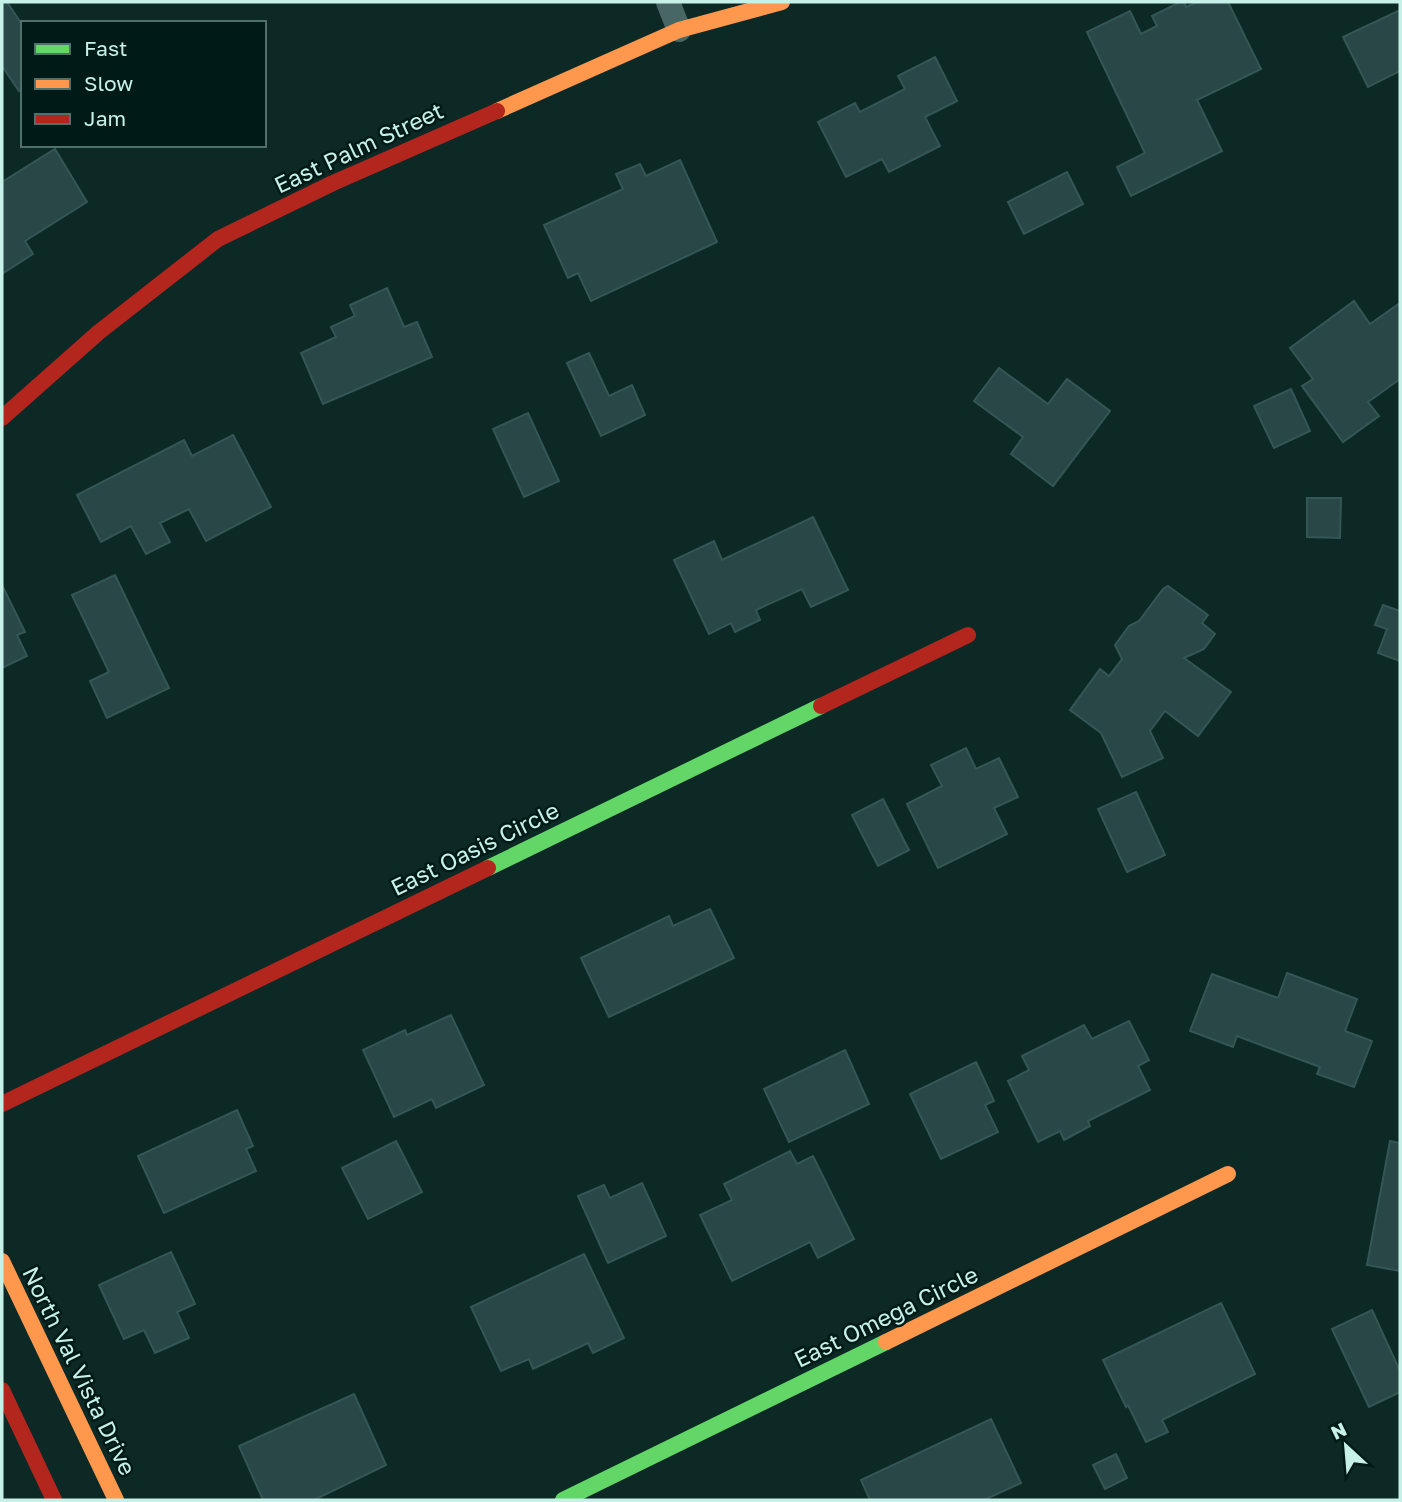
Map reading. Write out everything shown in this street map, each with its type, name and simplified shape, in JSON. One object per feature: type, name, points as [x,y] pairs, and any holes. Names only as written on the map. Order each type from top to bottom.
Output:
[{"type":"street","points":[[668,2],[679,30]]},
{"type":"street","name":"East Palm Street","points":[[2,418],[99,332],[218,239],[345,178],[679,30],[782,2]]},
{"type":"street","name":"East Oasis Circle","points":[[2,1104],[968,635]]},
{"type":"street","name":"East Omega Circle","points":[[563,1500],[1228,1174]]},
{"type":"street","name":"North Val Vista Drive","points":[[2,1261],[116,1500]]},
{"type":"street","points":[[2,1390],[54,1500]]},
{"type":"building","points":[[2,2],[7,2],[21,23],[19,91],[2,66]]},
{"type":"building","points":[[1184,2],[1186,7],[1198,2],[1228,2],[1261,69],[1197,100],[1222,151],[1131,196],[1117,167],[1145,153],[1087,32],[1130,11],[1141,34],[1157,26],[1152,16]]},
{"type":"building","points":[[1400,10],[1400,71],[1368,87],[1343,37]]},
{"type":"building","points":[[935,57],[957,101],[925,117],[940,146],[889,172],[882,159],[846,177],[818,122],[855,103],[860,112],[905,89],[898,76]]},
{"type":"building","points":[[55,149],[87,202],[25,241],[33,254],[2,274],[2,182]]},
{"type":"building","points":[[680,160],[717,242],[591,301],[578,273],[568,278],[544,225],[623,189],[616,174],[640,164],[646,176]]},
{"type":"building","points":[[1067,172],[1083,204],[1024,234],[1008,202]]},
{"type":"building","points":[[387,288],[404,327],[417,322],[432,357],[323,404],[301,353],[336,337],[331,327],[355,316],[350,305]]},
{"type":"building","points":[[1354,301],[1370,324],[1400,303],[1400,379],[1368,402],[1379,416],[1343,442],[1302,386],[1313,379],[1290,348]]},
{"type":"building","points":[[589,353],[609,396],[632,385],[645,415],[601,436],[567,363]]},
{"type":"building","points":[[999,368],[1048,404],[1067,379],[1110,411],[1053,486],[1011,454],[1023,437],[974,401]]},
{"type":"building","points":[[1291,389],[1310,431],[1274,448],[1254,406]]},
{"type":"building","points":[[528,413],[559,481],[524,497],[493,429]]},
{"type":"building","points":[[233,435],[271,507],[206,541],[189,509],[160,523],[170,542],[146,554],[131,526],[101,542],[77,495],[184,440],[192,456]]},
{"type":"building","points":[[1307,498],[1341,498],[1340,538],[1307,537]]},
{"type":"building","points":[[813,517],[848,590],[811,607],[802,589],[756,610],[760,620],[735,632],[731,623],[709,634],[674,560],[714,541],[722,560]]},
{"type":"building","points":[[115,575],[169,688],[107,718],[90,681],[109,672],[72,595]]},
{"type":"building","points":[[2,585],[25,632],[17,635],[27,656],[2,668]]},
{"type":"building","points":[[1168,586],[1208,615],[1202,623],[1215,634],[1204,649],[1184,658],[1231,692],[1198,736],[1165,711],[1150,731],[1163,758],[1122,777],[1101,733],[1070,710],[1100,669],[1109,676],[1122,659],[1115,645],[1129,626],[1139,621]]},
{"type":"building","points":[[1383,605],[1400,611],[1400,661],[1378,653],[1387,629],[1375,625]]},
{"type":"building","points":[[966,748],[976,769],[999,758],[1018,797],[994,808],[1007,834],[938,868],[907,804],[942,786],[931,765]]},
{"type":"building","points":[[1136,792],[1165,855],[1127,872],[1098,809]]},
{"type":"building","points":[[883,799],[909,850],[878,866],[852,815]]},
{"type":"building","points":[[710,909],[734,958],[609,1017],[581,958],[669,916],[673,926]]},
{"type":"building","points":[[1287,973],[1357,999],[1345,1031],[1372,1041],[1354,1087],[1317,1074],[1320,1067],[1237,1036],[1233,1047],[1190,1031],[1212,974],[1278,998]]},
{"type":"building","points":[[451,1015],[484,1085],[436,1108],[432,1099],[394,1117],[363,1050],[405,1030],[407,1035]]},
{"type":"building","points":[[1129,1021],[1149,1060],[1138,1066],[1150,1090],[1088,1121],[1090,1126],[1064,1140],[1060,1131],[1038,1142],[1008,1081],[1029,1070],[1022,1056],[1084,1025],[1092,1039]]},
{"type":"building","points":[[845,1050],[869,1104],[789,1142],[764,1089]]},
{"type":"building","points":[[976,1062],[994,1101],[985,1105],[998,1132],[941,1159],[910,1094]]},
{"type":"building","points":[[237,1110],[253,1146],[246,1149],[256,1171],[164,1213],[138,1156]]},
{"type":"building","points":[[396,1141],[422,1192],[368,1219],[342,1168]]},
{"type":"building","points":[[1390,1141],[1400,1143],[1400,1271],[1367,1265]]},
{"type":"building","points":[[790,1151],[797,1164],[813,1156],[854,1239],[818,1258],[810,1242],[732,1281],[700,1215],[732,1200],[724,1184]]},
{"type":"building","points":[[642,1183],[666,1236],[608,1263],[578,1196],[604,1185],[610,1198]]},
{"type":"building","points":[[171,1252],[195,1304],[177,1312],[189,1338],[155,1353],[144,1330],[124,1339],[99,1285]]},
{"type":"building","points":[[584,1254],[624,1338],[593,1353],[588,1343],[533,1369],[529,1359],[501,1371],[471,1307]]},
{"type":"building","points":[[1221,1303],[1255,1374],[1162,1420],[1168,1432],[1146,1442],[1103,1360]]},
{"type":"building","points":[[1372,1310],[1400,1371],[1400,1392],[1369,1407],[1332,1329]]},
{"type":"building","points":[[354,1394],[386,1465],[314,1500],[263,1500],[239,1446]]},
{"type":"building","points":[[991,1419],[1021,1483],[984,1500],[870,1500],[861,1480]]},
{"type":"building","points":[[1116,1454],[1127,1478],[1105,1489],[1093,1465]]},
{"type":"traffic: fast","points":[[488,868],[821,706]]},
{"type":"traffic: fast","points":[[563,1500],[886,1342]]},
{"type":"traffic: slow","points":[[497,111],[679,30],[782,2]]},
{"type":"traffic: slow","points":[[886,1342],[1228,1174]]},
{"type":"traffic: slow","points":[[2,1261],[116,1500]]},
{"type":"traffic: jam","points":[[2,418],[99,332],[218,239],[333,183],[497,111]]},
{"type":"traffic: jam","points":[[821,706],[968,635]]},
{"type":"traffic: jam","points":[[2,1104],[488,868]]},
{"type":"traffic: jam","points":[[2,1390],[54,1500]]}]
